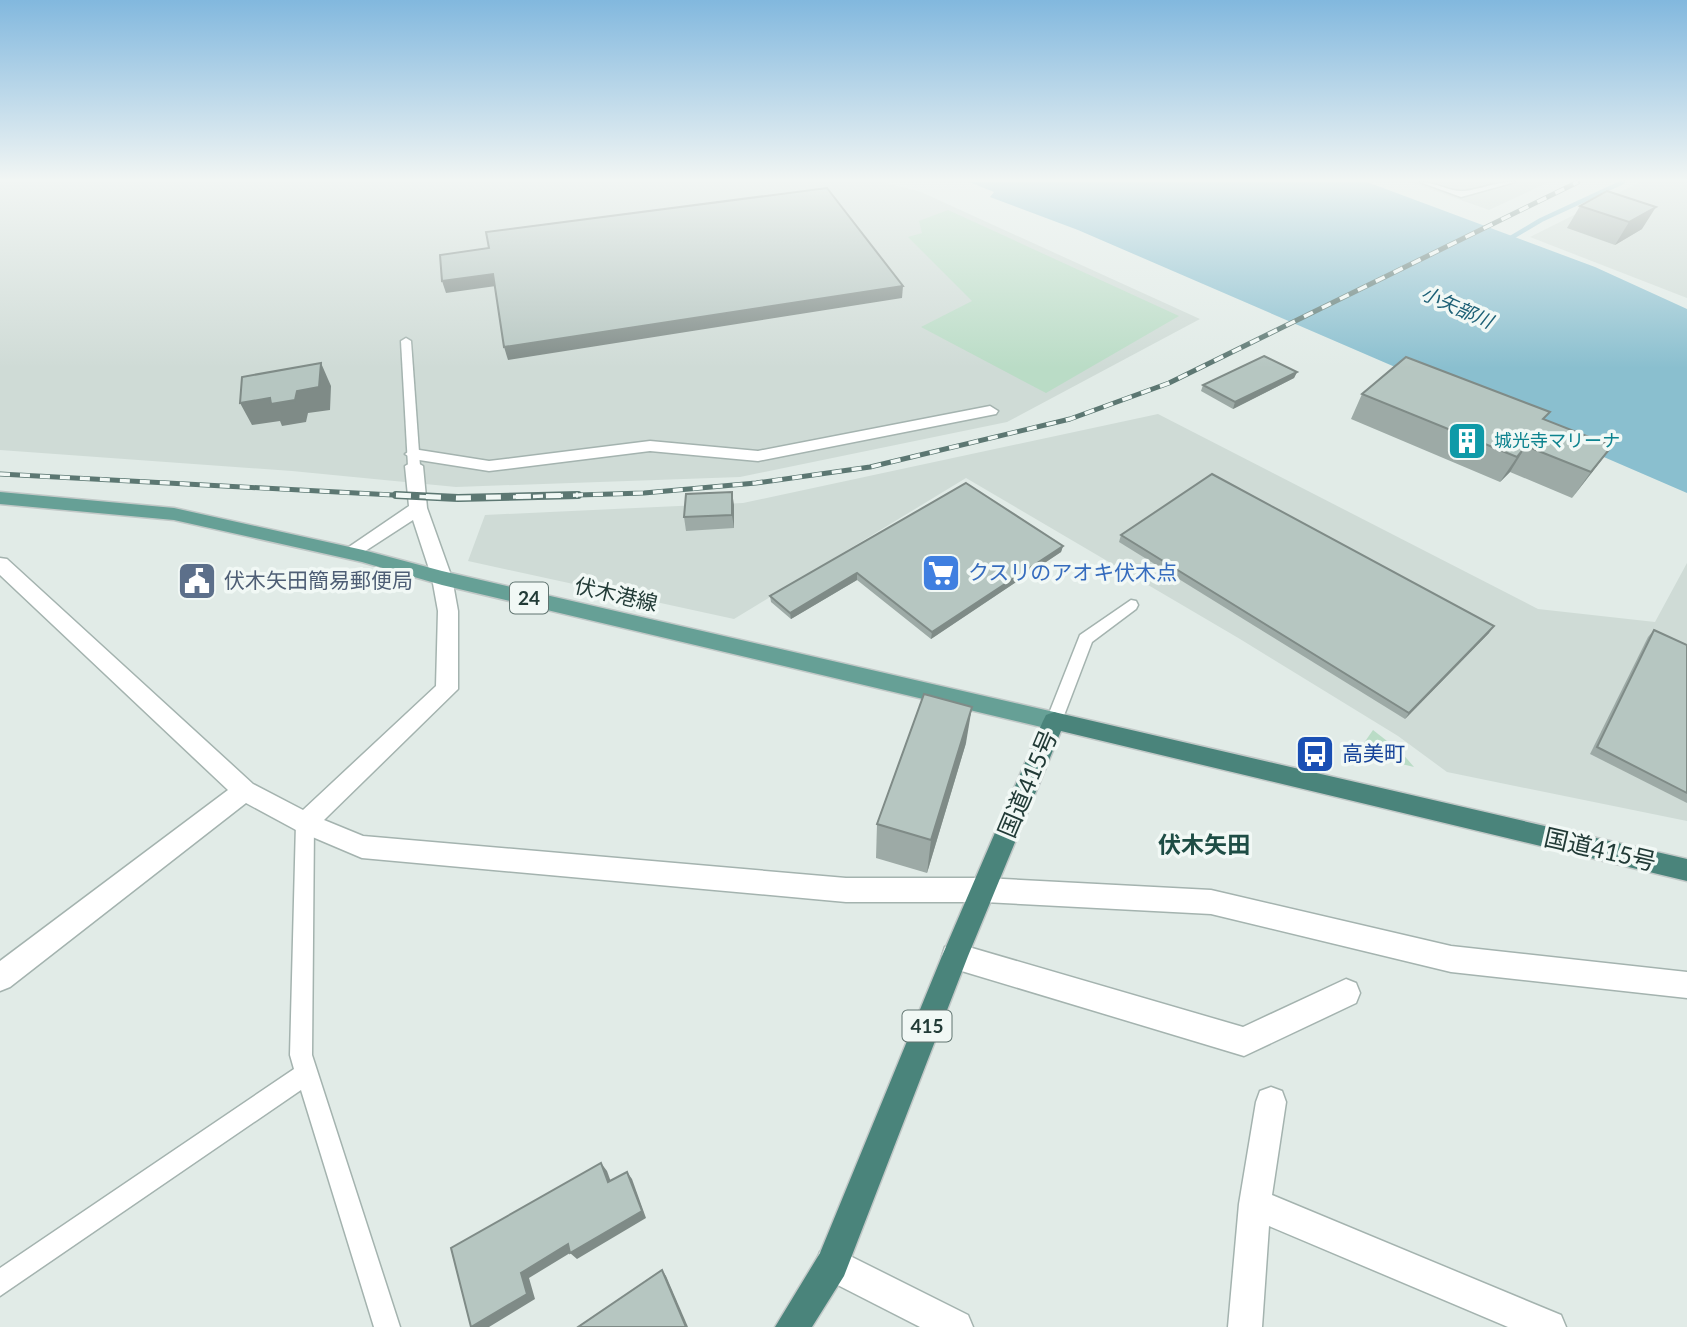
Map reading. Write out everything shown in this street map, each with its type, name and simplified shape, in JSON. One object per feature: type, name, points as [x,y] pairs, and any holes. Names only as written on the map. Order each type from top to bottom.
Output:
[{"type":"highway","name":"国道415号","points":[[793,1327],[832,1264],[955,956],[1054,721],[1687,870]]},
{"type":"main road","name":"伏木港線","points":[[0,498],[174,514],[1054,721]]},
{"type":"street","points":[[304,823],[447,689],[448,611],[442,578],[418,508],[414,460],[489,466],[650,446],[758,456],[990,411]]},
{"type":"street","points":[[348,553],[418,508]]},
{"type":"street","points":[[0,564],[246,792],[304,823],[362,848],[846,890],[984,891],[1211,902],[1451,959],[1687,985]]},
{"type":"street","points":[[0,978],[246,792]]},
{"type":"street","points":[[955,956],[1244,1042],[1346,993]]},
{"type":"street","points":[[1245,1327],[1255,1204],[1270,1102]]},
{"type":"street","points":[[1255,1204],[1549,1327]]},
{"type":"street","points":[[832,1264],[956,1327]]},
{"type":"lane","points":[[406,341],[414,460]]},
{"type":"lane","points":[[1054,721],[1085,639],[1131,605]]},
{"type":"lane","points":[[304,823],[302,1055],[387,1327]]},
{"type":"lane","points":[[0,1283],[307,1073]]},
{"type":"shaded area","points":[[0,244],[1035,244],[1200,319],[1007,422],[740,477],[456,487],[292,471],[0,450]]},
{"type":"shaded area","points":[[1548,244],[1687,244],[1687,298]]},
{"type":"shaded area","points":[[1158,414],[1538,609],[1655,622],[1687,563],[1687,821],[1447,772],[1398,736],[1240,639],[966,478],[734,619],[468,561],[485,515],[743,503]]},
{"type":"green space","points":[[915,244],[1022,244],[1179,316],[1046,393],[921,327],[972,301]]},
{"type":"green space","points":[[1373,730],[1401,752],[1414,767],[1357,753]]},
{"type":"water","name":"小矢部川","points":[[1110,244],[1533,244],[1595,267],[1687,309],[1687,493]]},
{"type":"building","points":[[488,244],[870,244],[903,286],[504,347],[493,274],[442,281],[440,255],[489,248]]},
{"type":"building","points":[[1264,356],[1297,372],[1235,402],[1203,385]]},
{"type":"building","points":[[1406,357],[1550,412],[1543,419],[1612,446],[1591,472],[1526,446],[1517,457],[1362,394]]},
{"type":"building","points":[[321,363],[319,387],[297,391],[295,400],[271,404],[270,398],[240,403],[242,377]]},
{"type":"building","points":[[1212,474],[1494,626],[1409,713],[1121,535]]},
{"type":"building","points":[[966,483],[1063,546],[932,632],[857,573],[790,613],[770,596]]},
{"type":"building","points":[[732,492],[732,515],[684,517],[686,494]]},
{"type":"building","points":[[1654,630],[1687,645],[1687,793],[1597,747]]},
{"type":"building","points":[[924,694],[972,707],[931,840],[877,824]]},
{"type":"building","points":[[601,1163],[608,1182],[627,1172],[642,1211],[570,1253],[568,1244],[521,1273],[527,1294],[471,1327],[451,1248]]},
{"type":"building","points":[[662,1270],[686,1327],[578,1327]]},
{"type":"railway","points":[[513,497],[644,493],[756,483],[870,467],[1070,419],[1169,383],[1452,244]]},
{"type":"railway","points":[[0,474],[430,497]]},
{"type":"railway","points":[[396,495],[458,498],[578,495]]},
{"type":"place","name":"城光寺マリーナ","points":[[1467,441]]},
{"type":"place","name":"クスリのアオキ伏木点","points":[[941,573]]},
{"type":"place","name":"伏木矢田簡易郵便局","points":[[197,581]]},
{"type":"place","name":"高美町","points":[[1315,754]]},
{"type":"district","name":"伏木矢田","points":[[1204,845]]}]
